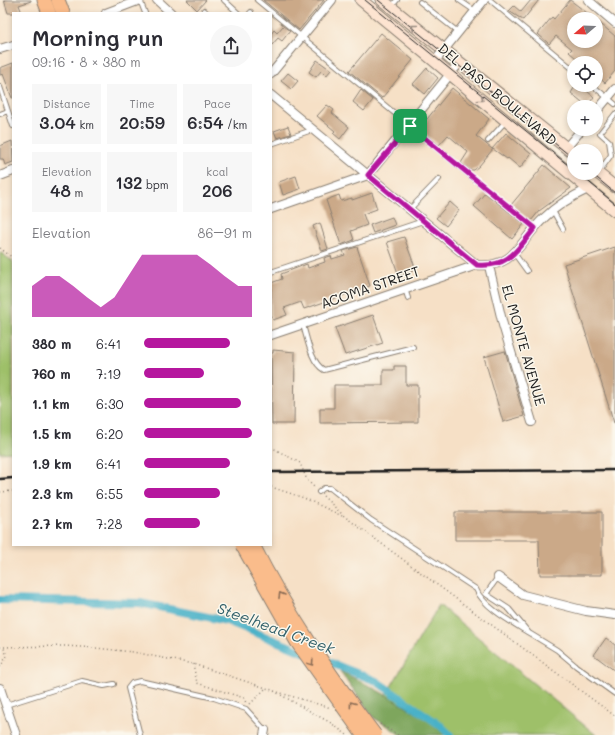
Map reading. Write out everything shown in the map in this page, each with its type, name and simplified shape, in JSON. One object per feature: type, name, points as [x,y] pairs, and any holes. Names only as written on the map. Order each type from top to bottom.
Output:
[{"type":"main road","points":[[44,0],[49,12]]},
{"type":"main road","points":[[58,0],[63,12]]},
{"type":"main road","name":"DEL PASO BOULEVARD","points":[[361,0],[615,211]]},
{"type":"main road","name":"DEL PASO BOULEVARD","points":[[382,0],[394,4],[444,50],[567,149]]},
{"type":"main road","points":[[603,178],[615,187]]},
{"type":"main road","points":[[243,546],[298,642],[363,735]]},
{"type":"main road","points":[[254,546],[287,606],[314,650],[376,735]]},
{"type":"street","points":[[109,12],[140,0]]},
{"type":"street","points":[[157,0],[170,12]]},
{"type":"street","points":[[272,73],[332,0]]},
{"type":"street","points":[[435,61],[484,0]]},
{"type":"street","points":[[588,0],[615,23]]},
{"type":"street","points":[[0,49],[12,45]]},
{"type":"street","points":[[272,209],[368,175],[410,126],[460,62]]},
{"type":"street","points":[[603,104],[615,89]]},
{"type":"street","points":[[272,96],[477,265],[488,266],[506,260],[514,253],[542,219],[588,189]]},
{"type":"street","points":[[0,176],[12,171]]},
{"type":"street","name":"ACOMA STREET","points":[[272,335],[477,265]]},
{"type":"street","name":"EL MONTE AVENUE","points":[[488,266],[532,422]]},
{"type":"street","points":[[498,577],[523,595],[586,611],[615,616]]},
{"type":"street","points":[[0,688],[16,735]]},
{"type":"lane","points":[[140,0],[145,12]]},
{"type":"lane","points":[[224,0],[237,12]]},
{"type":"lane","points":[[257,0],[535,228]]},
{"type":"lane","points":[[459,0],[475,12]]},
{"type":"lane","points":[[490,0],[567,64]]},
{"type":"lane","points":[[420,2],[458,32]]},
{"type":"lane","points":[[0,87],[12,123]]},
{"type":"lane","points":[[601,92],[615,104]]},
{"type":"lane","points":[[0,114],[8,111]]},
{"type":"lane","points":[[603,166],[612,155],[609,141],[600,134],[615,114]]},
{"type":"lane","points":[[488,141],[507,120]]},
{"type":"lane","points":[[272,144],[314,130]]},
{"type":"lane","points":[[410,210],[439,179]]},
{"type":"lane","points":[[553,211],[563,229]]},
{"type":"lane","points":[[272,272],[423,221]]},
{"type":"lane","points":[[514,253],[527,271]]},
{"type":"lane","points":[[405,289],[408,298]]},
{"type":"lane","points":[[302,324],[311,350],[320,368],[324,370],[413,347]]},
{"type":"lane","points":[[319,492],[324,488],[330,488],[371,520],[476,588],[484,600],[497,612],[529,634],[557,650],[576,666],[615,694]]},
{"type":"lane","points":[[498,577],[486,594],[509,609],[529,634]]},
{"type":"lane","points":[[6,704],[82,681],[104,686],[114,684]]},
{"type":"lane","points":[[140,735],[128,688],[132,683],[140,681],[214,698],[246,709],[265,733]]},
{"type":"path","points":[[0,248],[12,257]]},
{"type":"path","points":[[272,448],[300,463],[304,472]]},
{"type":"path","points":[[272,487],[304,498],[344,516],[615,716]]},
{"type":"path","points":[[0,492],[12,491]]},
{"type":"path","points":[[1,647],[66,646],[95,648],[134,652],[193,664],[265,688],[331,723],[347,735]]},
{"type":"path","points":[[0,667],[7,656],[1,647]]},
{"type":"path","points":[[193,664],[197,683],[244,698],[246,709]]},
{"type":"path","points":[[246,709],[265,688]]},
{"type":"green space","points":[[0,252],[12,261],[12,452],[0,453]]},
{"type":"green space","points":[[439,605],[596,735],[445,735],[440,728],[373,717]]},
{"type":"green space","points":[[340,671],[374,688],[433,723],[445,735],[400,735],[374,718]]},
{"type":"building","points":[[4,0],[31,0],[19,5],[22,12],[8,13]]},
{"type":"building","points":[[187,0],[206,0],[197,10]]},
{"type":"building","points":[[263,0],[324,0],[299,30]]},
{"type":"building","points":[[531,0],[539,0],[523,20],[509,11],[514,6],[521,12]]},
{"type":"building","points":[[570,0],[586,12],[567,12],[567,45],[556,36],[549,44],[538,34],[552,17],[554,19]]},
{"type":"building","points":[[283,26],[290,31],[282,41],[278,38],[272,45],[272,33],[274,30],[277,33]]},
{"type":"building","points":[[603,26],[615,36],[615,71],[605,83],[603,81],[603,56],[574,56],[569,52],[572,49],[571,48],[603,48]]},
{"type":"building","points":[[381,33],[413,60],[382,98],[349,71]]},
{"type":"building","points":[[317,60],[331,70],[326,76],[321,71],[316,77],[309,72]]},
{"type":"building","points":[[12,63],[12,98],[3,74],[0,75],[0,68]]},
{"type":"building","points":[[427,68],[438,78],[425,94],[413,84]]},
{"type":"building","points":[[288,73],[298,81],[291,89],[281,81]]},
{"type":"building","points":[[452,88],[489,119],[476,136],[492,149],[506,133],[531,154],[520,168],[508,158],[507,159],[493,149],[479,166],[474,170],[470,170],[461,163],[468,152],[448,135],[439,145],[419,129]]},
{"type":"building","points":[[361,90],[373,100],[364,111],[353,102]]},
{"type":"building","points":[[588,92],[594,97],[592,100],[580,100],[571,93]]},
{"type":"building","points":[[327,105],[334,110],[332,113],[349,127],[340,139],[333,133],[335,131],[317,116]]},
{"type":"building","points":[[288,126],[291,134],[277,138],[274,131]]},
{"type":"building","points":[[12,141],[12,162],[5,165],[3,159],[0,159],[0,146]]},
{"type":"building","points":[[544,165],[571,188],[539,211],[531,221],[511,205]]},
{"type":"building","points":[[296,176],[300,189],[283,195],[279,182]]},
{"type":"building","points":[[372,193],[377,209],[363,214],[367,225],[351,231],[354,240],[341,245],[326,200],[339,195],[341,201],[352,198],[352,200]]},
{"type":"building","points":[[485,193],[524,224],[512,239],[474,206]]},
{"type":"building","points":[[450,202],[459,210],[446,226],[436,218]]},
{"type":"building","points":[[392,217],[395,225],[373,233],[370,225]]},
{"type":"building","points":[[320,223],[328,249],[322,251],[313,226]]},
{"type":"building","points":[[404,237],[416,270],[399,276],[387,242]]},
{"type":"building","points":[[357,247],[370,286],[304,309],[301,302],[284,308],[287,315],[273,320],[272,283],[282,279],[281,274],[307,264],[308,268],[325,262],[324,258],[331,256],[332,259],[345,255],[343,251]]},
{"type":"building","points":[[615,247],[615,423],[614,423],[564,264]]},
{"type":"building","points":[[373,315],[383,343],[345,355],[335,328]]},
{"type":"building","points":[[273,350],[295,352],[294,424],[272,424]]},
{"type":"building","points":[[505,351],[524,416],[503,422],[484,357]]},
{"type":"building","points":[[394,366],[406,366],[406,385],[418,385],[418,422],[320,423],[320,408],[334,408],[334,385],[383,385],[383,370],[394,370]]},
{"type":"building","points":[[455,512],[602,512],[602,575],[540,575],[539,540],[455,540]]},
{"type":"building","points":[[606,638],[615,645],[615,671],[594,655]]},
{"type":"waterway","name":"Steelhead Creek","points":[[0,600],[140,603],[227,621],[303,652]]},
{"type":"waterway","name":"Steelhead Creek","points":[[321,659],[376,681],[440,725],[450,735]]},
{"type":"tram line","points":[[365,0],[567,164]]},
{"type":"tram line","points":[[378,0],[567,153]]},
{"type":"tram line","points":[[586,180],[615,204]]},
{"type":"tram line","points":[[599,180],[615,193]]},
{"type":"railway","points":[[272,472],[615,470]]},
{"type":"railway","points":[[0,479],[12,478]]},
{"type":"route","points":[[410,126],[535,228],[511,257],[500,264],[488,266],[477,265],[368,175],[410,126]]}]
